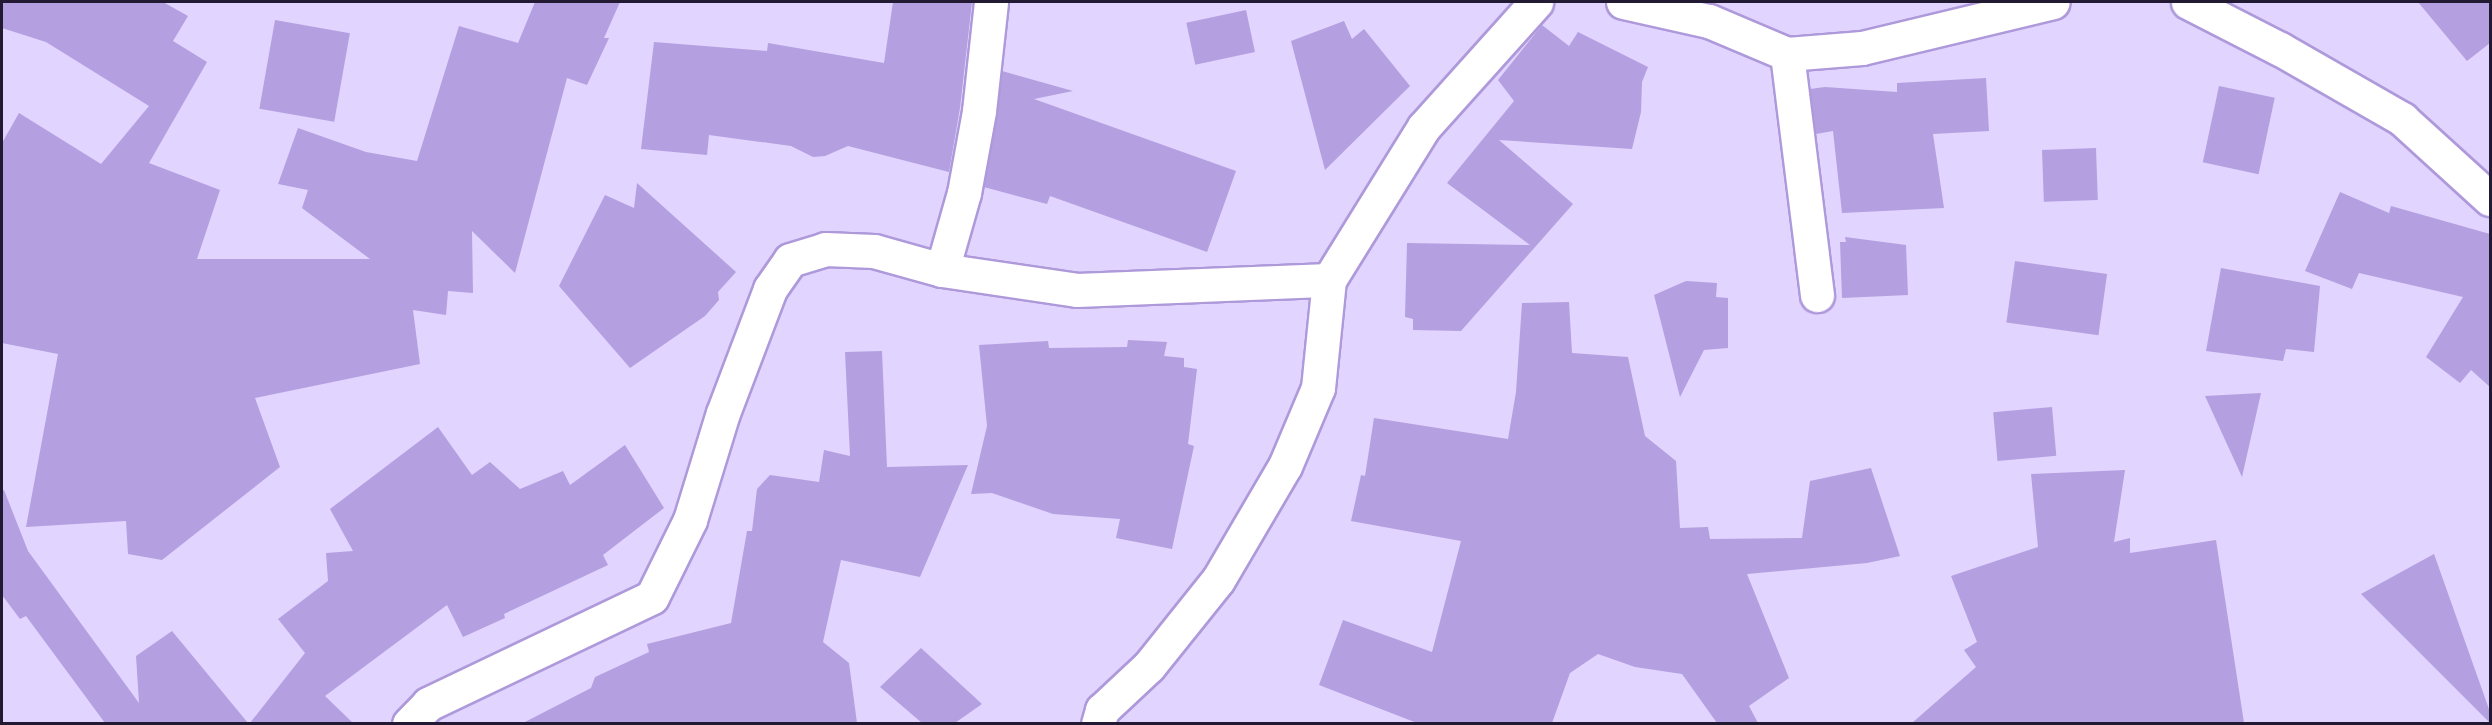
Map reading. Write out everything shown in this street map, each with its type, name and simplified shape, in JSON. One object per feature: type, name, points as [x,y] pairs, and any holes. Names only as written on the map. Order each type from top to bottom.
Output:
[{"type":"street","points":[[942,270],[964,193],[973,146],[991,2]]},
{"type":"street","points":[[1098,723],[1102,710],[1149,666],[1218,580],[1285,466],[1318,388],[1329,280],[1424,127],[1536,2]]},
{"type":"street","points":[[1623,2],[1709,21],[1787,54],[1862,48],[2053,2]]},
{"type":"street","points":[[2188,2],[2280,48],[2402,119],[2490,199]]},
{"type":"street","points":[[1787,54],[1817,295]]},
{"type":"street","points":[[409,723],[428,704],[652,597],[690,520],[723,413],[770,289],[790,260],[825,249],[874,251],[942,270],[1077,290],[1329,280]]},
{"type":"building","points":[[2,2],[163,2],[188,16],[173,41],[207,62],[149,163],[220,190],[197,259],[370,259],[302,208],[308,190],[278,184],[298,128],[366,152],[417,161],[459,26],[518,43],[535,2],[620,2],[604,38],[609,38],[587,85],[567,78],[515,273],[472,231],[473,293],[448,291],[446,315],[413,310],[420,364],[255,398],[280,467],[162,560],[128,554],[126,521],[26,527],[58,354],[2,343],[2,143],[19,113],[101,164],[149,106],[46,42],[2,28]]},
{"type":"building","points":[[893,2],[972,2],[960,108],[949,172],[848,146],[825,156],[813,157],[791,146],[709,135],[707,155],[641,149],[654,42],[767,51],[768,43],[884,63]]},
{"type":"building","points":[[2418,2],[2490,2],[2490,43],[2467,61]]},
{"type":"building","points":[[1246,10],[1255,52],[1195,65],[1186,23]]},
{"type":"building","points":[[275,20],[350,33],[334,122],[259,109]]},
{"type":"building","points":[[1344,21],[1352,39],[1364,29],[1410,86],[1325,170],[1291,41]]},
{"type":"building","points":[[1542,25],[1569,46],[1578,32],[1648,67],[1642,82],[1641,112],[1632,149],[1499,140],[1573,204],[1461,331],[1413,330],[1413,319],[1405,317],[1407,243],[1530,245],[1447,183],[1514,101],[1498,80]]},
{"type":"building","points":[[1002,71],[1073,91],[1034,99],[1236,171],[1207,252],[1050,196],[1047,204],[984,187]]},
{"type":"building","points":[[1986,78],[1989,131],[1933,134],[1944,208],[1842,213],[1833,131],[1816,134],[1810,89],[1825,87],[1897,92],[1897,83]]},
{"type":"building","points":[[2219,86],[2275,98],[2259,174],[2203,162]]},
{"type":"building","points":[[2096,148],[2098,200],[2044,202],[2042,150]]},
{"type":"building","points":[[637,183],[736,272],[718,292],[719,300],[705,316],[630,368],[559,286],[605,195],[634,208]]},
{"type":"building","points":[[2340,192],[2389,213],[2391,206],[2490,234],[2490,387],[2471,370],[2460,383],[2426,357],[2463,297],[2359,273],[2352,289],[2305,271]]},
{"type":"building","points":[[1845,237],[1906,245],[1908,295],[1842,298],[1840,242],[1846,242]]},
{"type":"building","points":[[2015,261],[2107,274],[2098,335],[2006,322]]},
{"type":"building","points":[[2221,268],[2320,286],[2314,352],[2286,349],[2283,361],[2206,351]]},
{"type":"building","points":[[1686,281],[1717,283],[1716,297],[1728,298],[1728,348],[1704,350],[1680,397],[1654,295]]},
{"type":"building","points":[[1569,302],[1572,353],[1628,357],[1645,436],[1676,461],[1680,528],[1708,527],[1710,539],[1802,538],[1810,481],[1871,468],[1900,556],[1867,563],[1747,574],[1789,678],[1749,706],[1758,723],[1717,723],[1682,674],[1635,667],[1598,654],[1570,673],[1552,723],[1417,723],[1319,685],[1343,620],[1432,652],[1461,541],[1351,521],[1361,475],[1365,476],[1374,418],[1508,439],[1516,392],[1522,303]]},
{"type":"building","points":[[1128,340],[1167,342],[1164,356],[1184,358],[1184,367],[1197,369],[1188,444],[1194,446],[1172,549],[1116,538],[1120,519],[1053,514],[992,493],[971,494],[987,426],[979,345],[1048,341],[1049,348],[1127,347]]},
{"type":"building","points":[[882,351],[887,467],[968,465],[920,577],[841,560],[823,642],[849,663],[857,723],[523,723],[591,688],[595,677],[649,652],[647,644],[731,623],[747,531],[752,531],[757,489],[770,475],[819,482],[824,450],[850,456],[845,352]]},
{"type":"building","points":[[2261,393],[2242,477],[2205,396]]},
{"type":"building","points":[[2052,407],[2056,456],[1997,461],[1993,412]]},
{"type":"building","points":[[438,427],[472,475],[490,462],[520,489],[563,471],[570,485],[625,445],[664,508],[603,555],[608,565],[504,614],[505,618],[463,637],[447,605],[325,696],[353,723],[250,723],[305,653],[278,619],[328,581],[326,553],[353,551],[330,509]]},
{"type":"building","points":[[2125,470],[2114,542],[2130,538],[2130,553],[2216,540],[2244,723],[1912,723],[1976,667],[1964,650],[1977,642],[1951,576],[2038,547],[2031,474]]},
{"type":"building","points":[[4,490],[28,551],[139,703],[136,656],[172,631],[248,723],[105,723],[26,616],[20,619],[2,595],[2,491]]},
{"type":"building","points":[[2434,554],[2490,712],[2490,723],[2361,594]]},
{"type":"building","points":[[921,648],[982,704],[955,723],[922,723],[880,687]]}]
